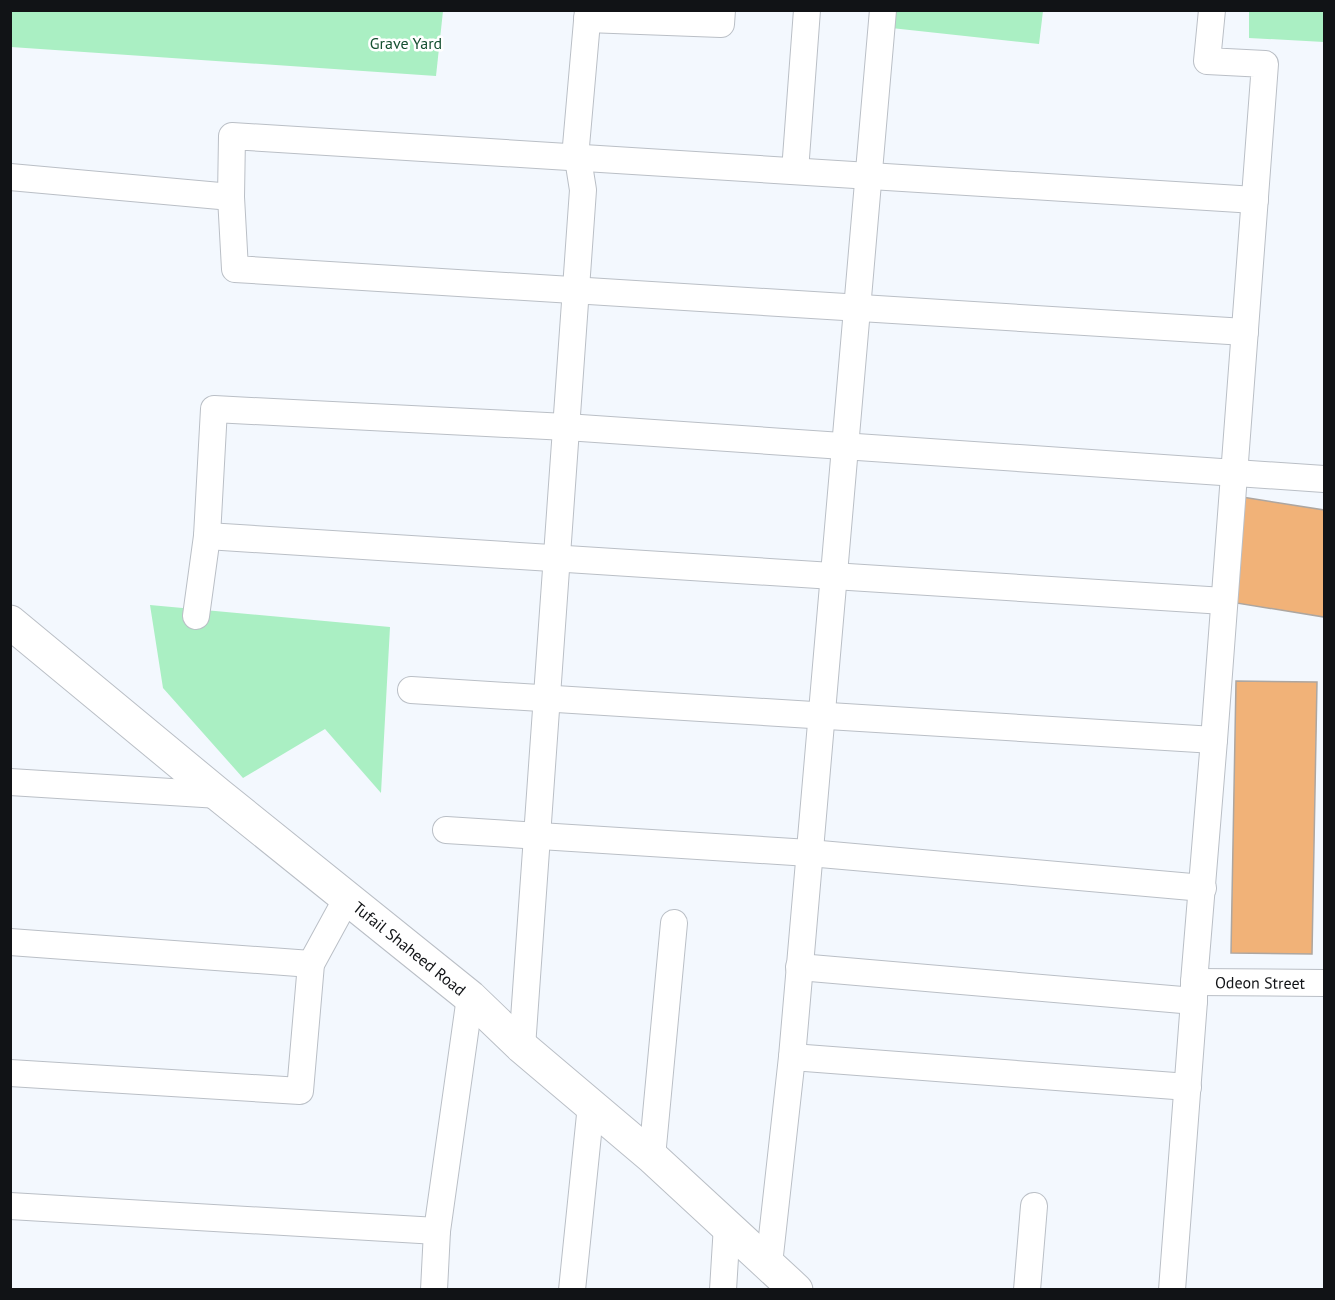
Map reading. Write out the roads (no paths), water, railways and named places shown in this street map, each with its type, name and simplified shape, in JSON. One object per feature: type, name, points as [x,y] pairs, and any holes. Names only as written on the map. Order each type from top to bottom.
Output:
[{"type":"street","points":[[522,1047],[583,190],[576,146],[588,15],[721,24],[722,10]]},
{"type":"street","points":[[795,171],[807,10]]},
{"type":"street","points":[[770,1264],[792,1057],[883,10]]},
{"type":"street","points":[[1172,1290],[1265,64],[1207,61],[1212,10]]},
{"type":"street","points":[[1245,332],[236,269],[231,197],[232,136],[1255,200]]},
{"type":"street","points":[[10,177],[231,197]]},
{"type":"street","points":[[196,616],[207,536],[214,410],[566,427],[1324,479]]},
{"type":"street","points":[[207,536],[1224,601]]},
{"type":"street","name":"Tufail Shaheed Road","points":[[10,622],[219,795],[470,997],[522,1047],[652,1157],[796,1290]]},
{"type":"street","points":[[411,690],[1214,740]]},
{"type":"street","points":[[10,782],[219,795]]},
{"type":"street","points":[[446,830],[809,853],[1203,888]]},
{"type":"street","points":[[10,1073],[300,1091],[311,964],[347,898]]},
{"type":"street","points":[[652,1157],[674,923]]},
{"type":"street","points":[[10,942],[311,964]]},
{"type":"street","name":"Odeon Street","points":[[800,967],[1194,991],[1324,983]]},
{"type":"street","points":[[435,1290],[437,1231],[470,997]]},
{"type":"street","points":[[792,1057],[1188,1087]]},
{"type":"street","points":[[572,1290],[591,1105]]},
{"type":"street","points":[[10,1206],[437,1231]]},
{"type":"street","points":[[1027,1290],[1034,1206]]},
{"type":"street","points":[[723,1290],[727,1225]]},
{"type":"park label","name":"Grave Yard","points":[[406,43]]}]
